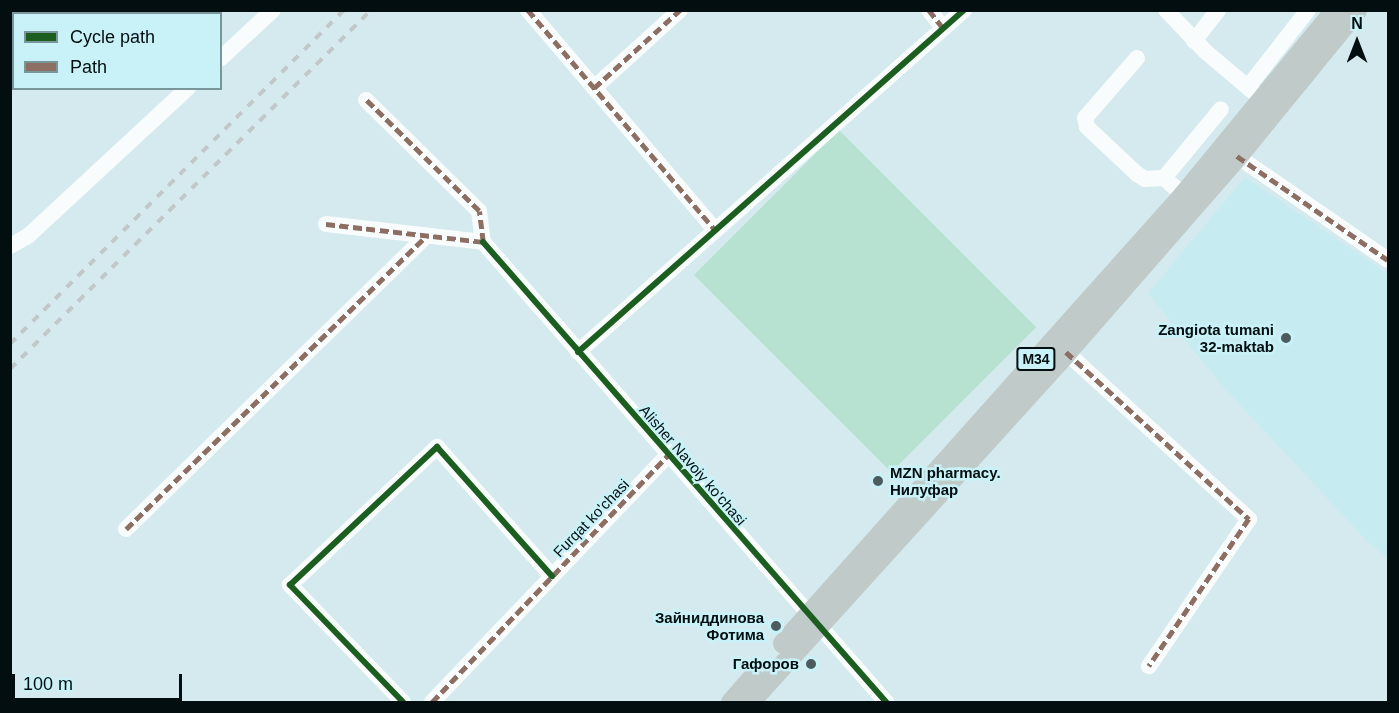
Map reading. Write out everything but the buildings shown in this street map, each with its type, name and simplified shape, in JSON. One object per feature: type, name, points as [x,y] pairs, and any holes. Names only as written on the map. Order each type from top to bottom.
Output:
[{"type":"main road","name":"M34","points":[[749,702],[814,619],[1182,195],[1256,93],[1335,10]]},
{"type":"main road","name":"M34","points":[[731,702],[814,619],[1066,352],[1237,156],[1356,10]]},
{"type":"street","points":[[222,57],[273,10]]},
{"type":"street","points":[[528,10],[715,230]]},
{"type":"street","points":[[594,88],[680,10]]},
{"type":"street","points":[[929,10],[943,28]]},
{"type":"street","points":[[578,352],[964,10]]},
{"type":"street","points":[[1166,10],[1194,41],[1256,93],[1308,10]]},
{"type":"street","points":[[1194,41],[1218,10]]},
{"type":"street","points":[[1137,58],[1085,118],[1088,127],[1137,174],[1145,178],[1164,178],[1182,195]]},
{"type":"street","points":[[10,246],[28,236],[186,90]]},
{"type":"street","points":[[326,224],[483,243],[479,211],[366,100]]},
{"type":"street","points":[[1164,178],[1221,109]]},
{"type":"street","points":[[1237,156],[1389,260]]},
{"type":"street","points":[[126,529],[426,236]]},
{"type":"street","name":"Alisher Navoiy ko'chasi","points":[[483,243],[886,702]]},
{"type":"street","points":[[1066,352],[1249,519],[1149,666]]},
{"type":"street","points":[[404,702],[290,585],[437,447],[552,576]]},
{"type":"street","name":"Furqat ko'chasi","points":[[432,702],[668,455]]},
{"type":"shaded area","name":"Zangiota tumani 32-maktab","points":[[1245,177],[1388,274],[1388,559],[1368,542],[1219,382],[1148,293]]},
{"type":"green space","points":[[839,130],[1036,327],[891,472],[694,275]]},
{"type":"railway","points":[[10,344],[344,10]]},
{"type":"railway","points":[[10,369],[371,10]]},
{"type":"marked path","points":[[528,10],[715,230]]},
{"type":"marked path","points":[[594,88],[680,10]]},
{"type":"marked path","points":[[929,10],[943,28]]},
{"type":"marked path","points":[[326,224],[483,242],[479,211],[366,100]]},
{"type":"marked path","points":[[1237,156],[1388,260]]},
{"type":"marked path","points":[[126,529],[426,236]]},
{"type":"marked path","points":[[1066,352],[1249,519],[1149,666]]},
{"type":"marked path","points":[[432,702],[668,455]]},
{"type":"cycle path","points":[[578,352],[964,10]]},
{"type":"cycle path","points":[[483,242],[886,702]]},
{"type":"cycle path","points":[[403,702],[290,585],[437,447],[552,576]]},
{"type":"place","name":"Zangiota tumani 32-maktab","points":[[1286,338]]},
{"type":"place","name":"MZN pharmacy. Нилуфар","points":[[878,481]]},
{"type":"place","name":"Зайниддинова Фотима","points":[[776,626]]},
{"type":"place","name":"Гафоров","points":[[811,664]]}]
